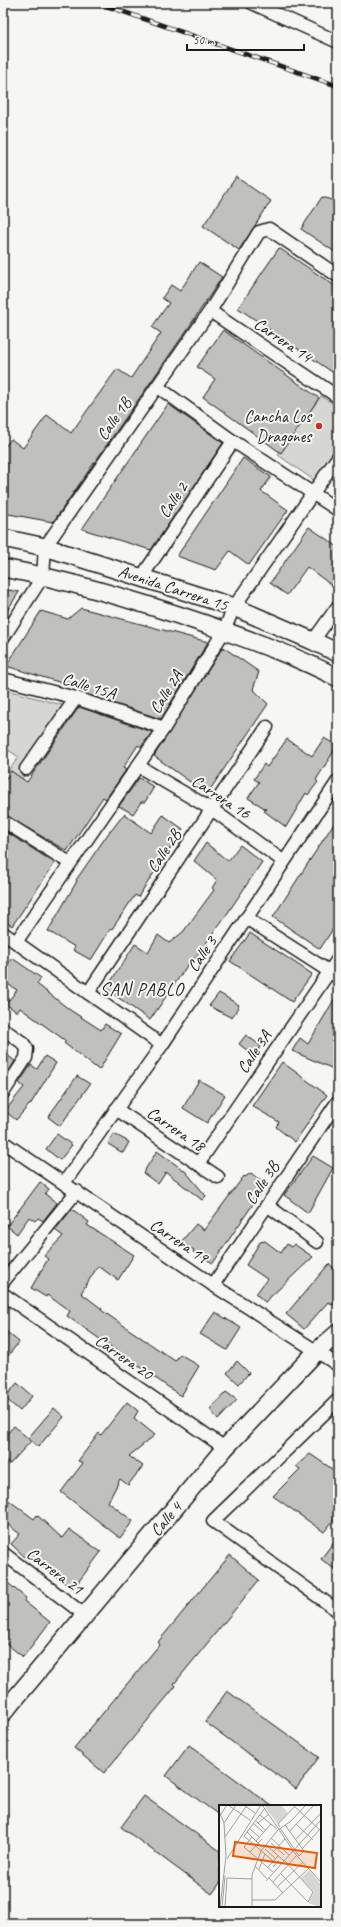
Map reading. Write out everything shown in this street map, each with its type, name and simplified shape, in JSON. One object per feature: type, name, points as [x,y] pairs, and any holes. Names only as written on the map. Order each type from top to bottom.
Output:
[{"type":"main road","name":"Avenida Carrera 15","points":[[3,538],[45,547],[234,607],[338,653]]},
{"type":"main road","name":"Avenida Carrera 15","points":[[3,568],[43,576],[132,599],[224,631],[312,665],[338,678]]},
{"type":"main road","name":"Calle 4","points":[[3,1713],[86,1616],[225,1448],[317,1351],[338,1333]]},
{"type":"street","points":[[252,3],[338,42]]},
{"type":"street","name":"Calle 1B","points":[[45,547],[210,311],[260,232],[268,229],[338,276]]},
{"type":"street","name":"Carrera 14","points":[[210,311],[338,397]]},
{"type":"street","points":[[158,387],[233,442],[313,492],[338,510]]},
{"type":"street","name":"Calle 2","points":[[141,578],[233,442]]},
{"type":"street","name":"Calle 2A","points":[[16,942],[164,728],[224,631],[234,607],[338,456]]},
{"type":"street","points":[[3,638],[43,576],[45,547]]},
{"type":"street","points":[[313,641],[338,606]]},
{"type":"street","name":"Calle 15A","points":[[3,679],[76,698],[164,728]]},
{"type":"street","points":[[26,769],[76,698]]},
{"type":"street","name":"Calle 2B","points":[[88,993],[213,810],[267,727]]},
{"type":"street","name":"Carrera 16","points":[[138,766],[213,810],[283,862]]},
{"type":"street","name":"Calle 3","points":[[64,1183],[162,1045],[338,781]]},
{"type":"street","points":[[3,821],[70,863]]},
{"type":"street","points":[[246,918],[334,975]]},
{"type":"street","points":[[3,933],[162,1045]]},
{"type":"street","name":"Calle 3A","points":[[198,1164],[334,975],[338,959]]},
{"type":"street","points":[[3,1029],[23,1043],[27,1049],[26,1058],[3,1093]]},
{"type":"street","name":"Calle 3B","points":[[213,1284],[338,1101]]},
{"type":"street","name":"Carrera 18","points":[[116,1109],[218,1177]]},
{"type":"street","name":"Carrera 19","points":[[3,1142],[213,1284],[338,1365]]},
{"type":"street","points":[[3,1282],[77,1191]]},
{"type":"street","points":[[268,1205],[316,1242]]},
{"type":"street","name":"Carrera 20","points":[[3,1294],[225,1448]]},
{"type":"street","points":[[338,1400],[214,1521],[338,1611]]},
{"type":"street","name":"Carrera 21","points":[[3,1553],[86,1616]]},
{"type":"shaded area","name":"Cancha Los Dragones","points":[[321,396],[338,407],[338,444],[315,481],[278,455]]},
{"type":"shaded area","points":[[3,689],[66,706],[22,779],[11,771],[7,772],[19,757],[3,747]]},
{"type":"building","points":[[236,177],[271,201],[239,250],[203,226]]},
{"type":"building","points":[[322,197],[338,202],[338,254],[301,229]]},
{"type":"building","points":[[279,248],[338,288],[338,376],[238,308]]},
{"type":"building","points":[[199,262],[222,277],[189,327],[53,522],[3,513],[3,449],[11,439],[23,448],[47,415],[71,433],[117,369],[131,378],[161,333],[152,327],[169,303],[162,298],[171,285],[180,291]]},
{"type":"building","points":[[223,330],[319,398],[281,453],[203,397],[215,379],[197,367]]},
{"type":"building","points":[[168,404],[223,443],[151,550],[82,529]]},
{"type":"building","points":[[243,458],[271,477],[261,491],[288,510],[249,565],[230,551],[216,570],[177,556]]},
{"type":"building","points":[[309,527],[338,547],[338,590],[307,567],[287,595],[270,583]]},
{"type":"building","points":[[3,589],[19,592],[3,617]]},
{"type":"building","points":[[81,608],[208,642],[161,719],[86,694],[88,691],[6,666],[41,611],[68,619]]},
{"type":"building","points":[[223,647],[259,672],[253,689],[268,704],[207,794],[154,756]]},
{"type":"building","points":[[79,707],[152,732],[141,747],[138,745],[123,768],[126,770],[106,799],[103,797],[67,851],[3,814],[3,782],[11,771],[27,782]]},
{"type":"building","points":[[324,738],[337,746],[316,780],[318,782],[308,795],[306,793],[286,827],[264,811],[266,809],[248,798],[259,782],[254,779],[264,764],[267,767],[287,739],[312,756]]},
{"type":"building","points":[[139,778],[154,787],[145,802],[141,802],[133,814],[119,806]]},
{"type":"building","points":[[124,814],[151,833],[163,815],[183,829],[138,897],[135,895],[112,929],[111,928],[91,960],[73,950],[75,947],[48,931],[77,881],[76,880],[110,831]]},
{"type":"building","points":[[338,817],[338,921],[320,949],[273,917]]},
{"type":"building","points":[[3,830],[55,863],[12,926],[3,920]]},
{"type":"building","points":[[206,843],[228,861],[240,845],[262,862],[227,914],[193,961],[191,960],[150,1020],[106,989],[135,944],[148,952],[158,935],[169,943],[183,932],[214,890],[212,888],[217,880],[194,861]]},
{"type":"building","points":[[250,933],[312,974],[292,1002],[230,961]]},
{"type":"building","points":[[12,958],[41,978],[37,984],[70,1010],[101,1030],[105,1024],[121,1034],[99,1070],[64,1043],[66,1041],[20,1008],[17,1012],[6,1004],[17,990],[3,981],[3,972]]},
{"type":"building","points":[[219,993],[239,1005],[232,1018],[209,1006]]},
{"type":"building","points":[[338,993],[338,1071],[292,1051],[300,1038],[308,1044]]},
{"type":"building","points":[[246,1035],[261,1046],[254,1056],[239,1044]]},
{"type":"building","points":[[3,1052],[15,1061],[7,1074],[3,1071]]},
{"type":"building","points":[[45,1056],[56,1063],[30,1105],[16,1120],[5,1111],[24,1087],[19,1083],[31,1065],[37,1069]]},
{"type":"building","points":[[282,1062],[327,1095],[295,1142],[276,1127],[279,1122],[252,1106]]},
{"type":"building","points":[[77,1076],[90,1084],[60,1126],[48,1117]]},
{"type":"building","points":[[199,1080],[225,1095],[207,1123],[183,1108]]},
{"type":"building","points":[[57,1134],[72,1145],[60,1160],[46,1149]]},
{"type":"building","points":[[114,1134],[129,1142],[123,1153],[108,1144]]},
{"type":"building","points":[[157,1151],[186,1172],[206,1196],[202,1200],[166,1172],[158,1184],[143,1173]]},
{"type":"building","points":[[313,1156],[333,1168],[308,1213],[284,1195]]},
{"type":"building","points":[[251,1173],[266,1185],[213,1263],[193,1252],[194,1250],[181,1242],[196,1224],[204,1230],[244,1176],[245,1177]]},
{"type":"building","points":[[40,1182],[49,1189],[45,1194],[57,1203],[43,1221],[38,1218],[35,1221],[29,1217],[17,1234],[7,1226]]},
{"type":"building","points":[[72,1209],[89,1222],[87,1225],[134,1255],[118,1280],[98,1266],[81,1293],[102,1309],[101,1310],[175,1361],[180,1354],[199,1366],[181,1396],[67,1316],[70,1311],[47,1295],[46,1297],[31,1288],[48,1259],[44,1256],[63,1236],[55,1230]]},
{"type":"building","points":[[265,1241],[281,1253],[287,1244],[291,1247],[294,1244],[313,1257],[265,1302],[256,1294],[267,1279],[246,1265],[260,1242]]},
{"type":"building","points":[[329,1264],[338,1271],[338,1298],[333,1305],[328,1302],[304,1329],[286,1314]]},
{"type":"building","points":[[215,1312],[241,1328],[227,1350],[200,1334]]},
{"type":"building","points":[[3,1329],[19,1342],[3,1362]]},
{"type":"building","points":[[237,1361],[249,1373],[239,1384],[227,1373]]},
{"type":"building","points":[[17,1383],[32,1396],[20,1411],[5,1398]]},
{"type":"building","points":[[226,1392],[237,1400],[218,1420],[210,1409]]},
{"type":"building","points":[[127,1402],[138,1411],[134,1418],[155,1435],[129,1456],[143,1466],[128,1485],[120,1479],[108,1502],[133,1521],[120,1538],[61,1492],[83,1463],[78,1461],[99,1433],[101,1435]]},
{"type":"building","points":[[54,1408],[64,1417],[38,1447],[28,1438]]},
{"type":"building","points":[[14,1426],[31,1441],[10,1464],[3,1458],[3,1438]]},
{"type":"building","points":[[310,1454],[338,1473],[338,1515],[324,1532],[273,1496],[300,1469],[296,1466]]},
{"type":"building","points":[[3,1496],[34,1519],[37,1515],[62,1538],[69,1529],[101,1552],[73,1589],[27,1556],[26,1558],[11,1544],[20,1534],[3,1521]]},
{"type":"building","points":[[338,1536],[338,1572],[321,1559]]},
{"type":"building","points":[[230,1555],[259,1580],[174,1684],[176,1686],[104,1773],[74,1748],[160,1644],[158,1642]]},
{"type":"building","points":[[3,1579],[26,1598],[24,1601],[50,1622],[23,1657],[3,1641]]},
{"type":"building","points":[[227,1691],[319,1757],[296,1789],[205,1722]]},
{"type":"building","points":[[189,1745],[271,1805],[219,1805],[219,1815],[166,1776]]},
{"type":"building","points":[[144,1796],[219,1850],[219,1884],[212,1894],[121,1827]]},
{"type":"railway","points":[[98,3],[338,86]]},
{"type":"place","name":"Cancha Los Dragones","points":[[319,426]]},
{"type":"district","name":"SAN PABLO","points":[[142,989]]}]
